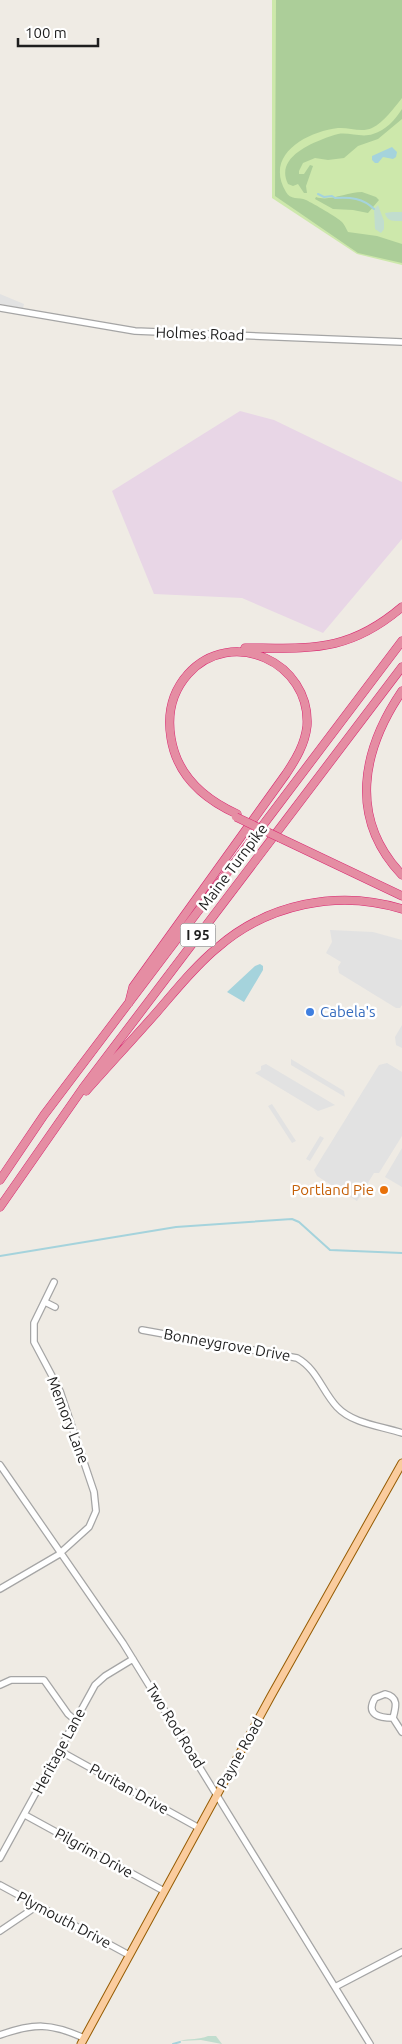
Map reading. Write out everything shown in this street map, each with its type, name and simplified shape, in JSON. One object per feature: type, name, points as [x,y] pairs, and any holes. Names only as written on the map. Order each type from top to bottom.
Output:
[{"type":"highway","points":[[402,607],[374,628],[339,643],[313,647],[230,649],[206,656],[186,672],[178,682],[168,705],[167,731],[178,767],[193,788],[212,805],[402,892]]},
{"type":"highway","name":"Maine Turnpike","points":[[0,1180],[44,1115],[402,641]]},
{"type":"highway","points":[[128,1003],[133,987],[286,774],[300,752],[304,740],[307,714],[300,690],[294,679],[269,659],[251,653],[238,652],[213,657],[191,670],[176,691],[170,716],[173,747],[186,776],[203,795],[236,816]]},
{"type":"highway","name":"Maine Turnpike","points":[[0,1207],[59,1120],[402,667]]},
{"type":"highway","points":[[402,690],[376,738],[368,762],[366,788],[369,814],[376,838],[389,860],[402,875]]},
{"type":"highway","points":[[280,836],[402,896]]},
{"type":"highway","points":[[59,1120],[200,964],[215,949],[240,930],[269,915],[313,902],[361,901],[402,909]]},
{"type":"main road","name":"Payne Road","points":[[83,2041],[164,1891],[402,1463]]},
{"type":"street","name":"Holmes Road","points":[[0,308],[135,331],[402,342]]},
{"type":"street","name":"Memory Lane","points":[[0,1589],[61,1552],[89,1528],[94,1520],[96,1505],[93,1487],[60,1391],[34,1342],[34,1323],[54,1282]]},
{"type":"street","points":[[44,1302],[55,1307]]},
{"type":"street","name":"Bonneygrove Drive","points":[[142,1330],[297,1358],[310,1368],[334,1403],[343,1412],[364,1422],[402,1433]]},
{"type":"street","name":"Two Rod Road","points":[[0,1465],[133,1659],[218,1794],[370,2044]]},
{"type":"street","name":"Heritage Lane","points":[[0,1858],[60,1751],[75,1720],[99,1681],[133,1659]]},
{"type":"street","points":[[0,1685],[10,1680],[44,1680],[68,1714],[75,1720]]},
{"type":"street","points":[[385,1694],[394,1699],[397,1707],[393,1718],[380,1718],[374,1713],[372,1705],[377,1696],[385,1694]]},
{"type":"street","points":[[393,1718],[402,1732]]},
{"type":"street","name":"Puritan Drive","points":[[60,1751],[199,1828]]},
{"type":"street","name":"Pilgrim Drive","points":[[25,1815],[164,1891]]},
{"type":"street","name":"Plymouth Drive","points":[[0,1885],[129,1955]]},
{"type":"street","points":[[0,1932],[37,1906]]},
{"type":"street","points":[[335,1987],[402,1952]]},
{"type":"street","points":[[0,2035],[26,2026],[41,2025],[60,2028],[83,2041]]},
{"type":"shaded area","points":[[0,294],[24,304],[23,308],[0,304]]},
{"type":"shaded area","points":[[240,411],[274,420],[402,482],[402,539],[323,633],[242,598],[154,594],[112,491]]},
{"type":"shaded area","points":[[330,930],[373,932],[402,940],[402,1005],[400,1008],[396,1008],[339,973],[338,967],[341,962],[326,953],[332,942]]},
{"type":"shaded area","points":[[402,1025],[402,1048],[396,1045],[395,1037]]},
{"type":"shaded area","points":[[291,1059],[344,1091],[345,1097],[291,1065]]},
{"type":"shaded area","points":[[387,1063],[402,1072],[402,1136],[379,1173],[374,1173],[357,1201],[317,1176],[314,1170],[379,1065]]},
{"type":"shaded area","points":[[266,1064],[335,1105],[318,1111],[255,1073],[261,1070],[261,1066]]},
{"type":"shaded area","points":[[272,1104],[296,1141],[292,1143],[268,1106]]},
{"type":"shaded area","points":[[320,1136],[324,1138],[310,1161],[306,1159]]},
{"type":"shaded area","points":[[402,1148],[402,1187],[385,1177]]},
{"type":"green space","points":[[272,0],[402,0],[402,265],[357,254],[272,198]]},
{"type":"green space","points":[[276,0],[402,0],[402,98],[385,119],[372,128],[364,130],[338,128],[326,130],[302,140],[284,157],[280,167],[281,179],[288,195],[306,200],[331,214],[344,224],[348,232],[377,236],[402,244],[402,263],[358,253],[275,196]]},
{"type":"green space","points":[[402,109],[402,119],[378,139],[358,146],[344,158],[328,160],[315,158],[303,163],[299,174],[304,174],[310,165],[313,166],[306,186],[307,193],[304,193],[298,184],[293,186],[288,184],[285,175],[286,168],[294,155],[301,150],[336,134],[369,135],[378,132],[390,124]]},
{"type":"green space","points":[[362,192],[379,200],[368,213],[333,209],[315,199],[316,197],[332,198]]},
{"type":"green space","points":[[378,205],[384,221],[384,229],[381,233],[375,229],[374,209]]},
{"type":"green space","points":[[402,212],[402,221],[387,218],[385,213]]},
{"type":"green space","points":[[216,2036],[222,2044],[201,2040],[180,2041],[201,2038]]},
{"type":"water","points":[[392,147],[397,152],[396,157],[393,159],[383,157],[378,163],[372,160],[372,156]]},
{"type":"water","points":[[260,964],[263,966],[263,970],[244,1002],[227,992],[255,966]]},
{"type":"waterway","points":[[318,194],[324,197],[356,199],[365,202],[374,209]]},
{"type":"waterway","points":[[0,1256],[176,1227],[292,1219],[299,1222],[330,1250],[402,1253]]},
{"type":"waterway","points":[[173,2044],[180,2042]]},
{"type":"place","name":"Cabela's","points":[[310,1012]]},
{"type":"place","name":"Portland Pie","points":[[384,1190]]}]
